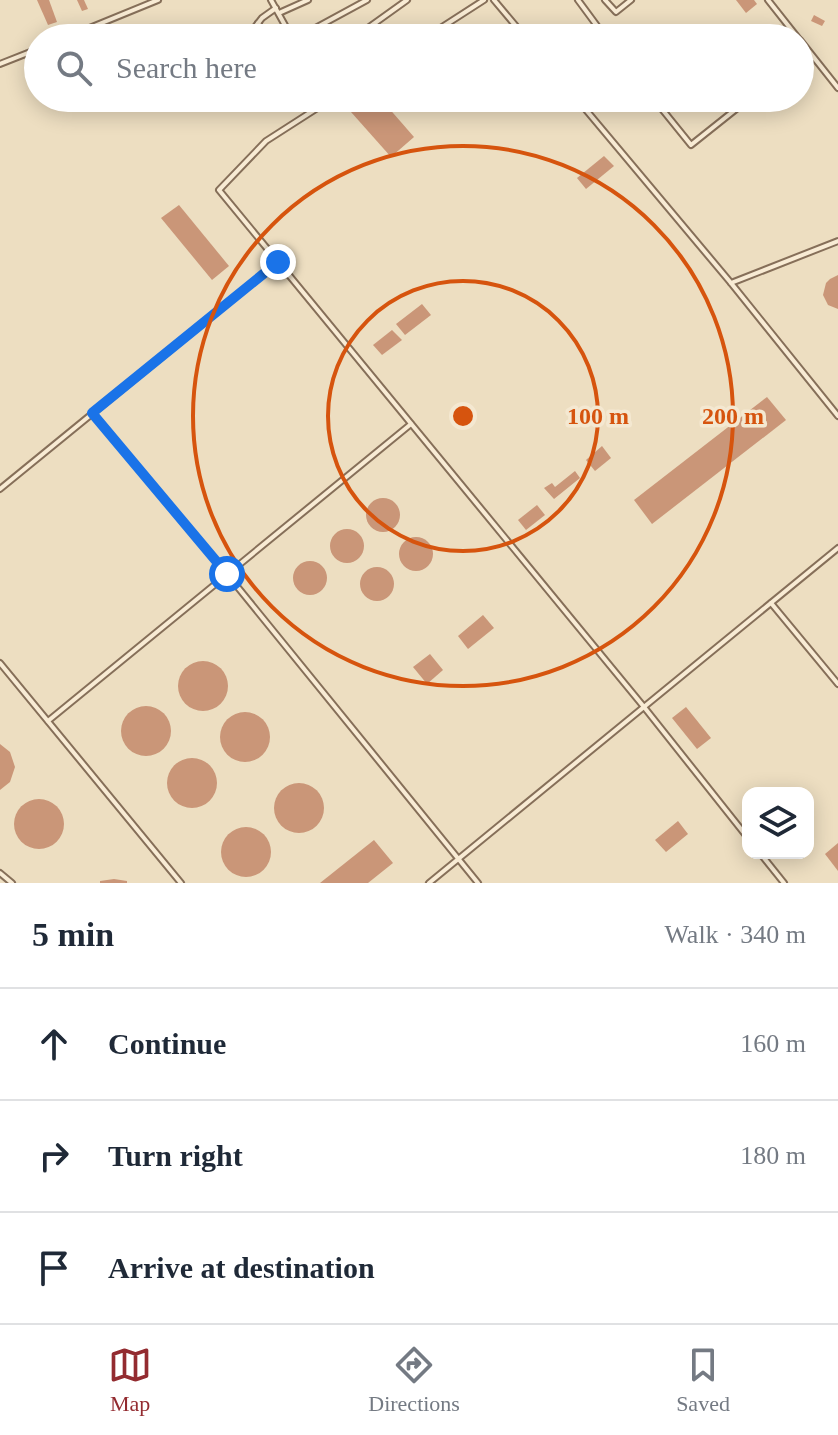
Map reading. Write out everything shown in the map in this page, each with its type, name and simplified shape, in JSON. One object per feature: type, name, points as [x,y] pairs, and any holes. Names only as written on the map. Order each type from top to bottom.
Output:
[{"type":"lane","points":[[138,0],[141,7]]},
{"type":"lane","points":[[99,24],[158,0]]},
{"type":"lane","points":[[258,23],[275,6],[308,0]]},
{"type":"lane","points":[[324,24],[367,0]]},
{"type":"lane","points":[[374,24],[407,0]]},
{"type":"lane","points":[[447,24],[484,0]]},
{"type":"lane","points":[[494,0],[514,24]]},
{"type":"lane","points":[[578,0],[596,24]]},
{"type":"lane","points":[[605,0],[616,12],[631,0]]},
{"type":"lane","points":[[768,0],[786,24]]},
{"type":"lane","points":[[275,6],[286,24]]},
{"type":"lane","points":[[0,64],[24,55]]},
{"type":"lane","points":[[814,59],[838,88]]},
{"type":"lane","points":[[311,112],[266,141],[219,190],[742,830]]},
{"type":"lane","points":[[588,112],[838,416]]},
{"type":"lane","points":[[664,112],[691,145],[732,112]]},
{"type":"lane","points":[[731,283],[838,241]]},
{"type":"lane","points":[[0,489],[278,262]]},
{"type":"lane","points":[[92,413],[478,883]]},
{"type":"lane","points":[[48,721],[411,424]]},
{"type":"lane","points":[[429,883],[838,548]]},
{"type":"lane","points":[[771,603],[838,684]]},
{"type":"lane","points":[[0,663],[181,883]]},
{"type":"lane","points":[[765,859],[784,883]]},
{"type":"lane","points":[[0,873],[12,883]]},
{"type":"building","points":[[37,0],[49,0],[57,22],[48,24]]},
{"type":"building","points":[[77,0],[84,0],[88,9],[82,11]]},
{"type":"building","points":[[736,0],[754,0],[757,4],[746,13]]},
{"type":"building","points":[[814,15],[825,21],[822,26],[811,21]]},
{"type":"building","points":[[351,112],[392,112],[414,137],[391,157]]},
{"type":"building","points":[[604,156],[614,166],[586,189],[577,178]]},
{"type":"building","points":[[179,205],[229,266],[212,280],[161,218]]},
{"type":"building","points":[[838,275],[838,309],[828,305],[823,295],[826,283]]},
{"type":"building","points":[[422,304],[431,315],[405,335],[396,324]]},
{"type":"building","points":[[392,330],[402,340],[382,355],[373,345]]},
{"type":"building","points":[[767,397],[786,420],[652,524],[634,500]]},
{"type":"building","points":[[602,446],[611,458],[595,471],[586,460]]},
{"type":"building","points":[[575,471],[580,478],[554,499],[544,488],[552,483],[555,487]]},
{"type":"building","points":[[383,498],[395,503],[400,515],[395,527],[383,532],[371,527],[366,515],[371,503]]},
{"type":"building","points":[[537,505],[545,515],[526,530],[518,520]]},
{"type":"building","points":[[347,529],[359,534],[364,546],[359,558],[347,563],[335,558],[330,546],[335,534]]},
{"type":"building","points":[[416,537],[428,542],[433,554],[428,566],[416,571],[404,566],[399,554],[404,542]]},
{"type":"building","points":[[310,561],[322,566],[327,578],[322,590],[310,595],[298,590],[293,578],[298,566]]},
{"type":"building","points":[[377,567],[389,572],[394,584],[389,596],[377,601],[365,596],[360,584],[365,572]]},
{"type":"building","points":[[483,615],[494,628],[468,649],[458,636]]},
{"type":"building","points":[[430,654],[443,670],[427,684],[413,667]]},
{"type":"building","points":[[193,662],[213,662],[227,676],[227,696],[213,710],[193,710],[179,696],[179,676]]},
{"type":"building","points":[[136,707],[156,707],[170,721],[170,741],[156,755],[136,755],[122,741],[122,721]]},
{"type":"building","points":[[686,707],[711,738],[697,749],[672,718]]},
{"type":"building","points":[[235,713],[255,713],[269,727],[269,747],[255,761],[235,761],[221,747],[221,727]]},
{"type":"building","points":[[0,744],[10,752],[15,767],[10,782],[0,790]]},
{"type":"building","points":[[182,759],[202,759],[216,773],[216,793],[202,807],[182,807],[168,793],[168,773]]},
{"type":"building","points":[[289,784],[309,784],[323,798],[323,818],[309,832],[289,832],[275,818],[275,798]]},
{"type":"building","points":[[29,800],[49,800],[63,814],[63,834],[49,848],[29,848],[15,834],[15,814]]},
{"type":"building","points":[[678,821],[688,834],[666,852],[655,840]]},
{"type":"building","points":[[236,828],[256,828],[270,842],[270,862],[256,876],[236,876],[222,862],[222,842]]},
{"type":"building","points":[[374,840],[393,863],[368,883],[320,883]]},
{"type":"building","points":[[838,843],[838,871],[825,854]]},
{"type":"building","points":[[114,879],[127,883],[100,883],[100,881]]},
{"type":"route","points":[[227,574],[92,413],[278,262]]}]
